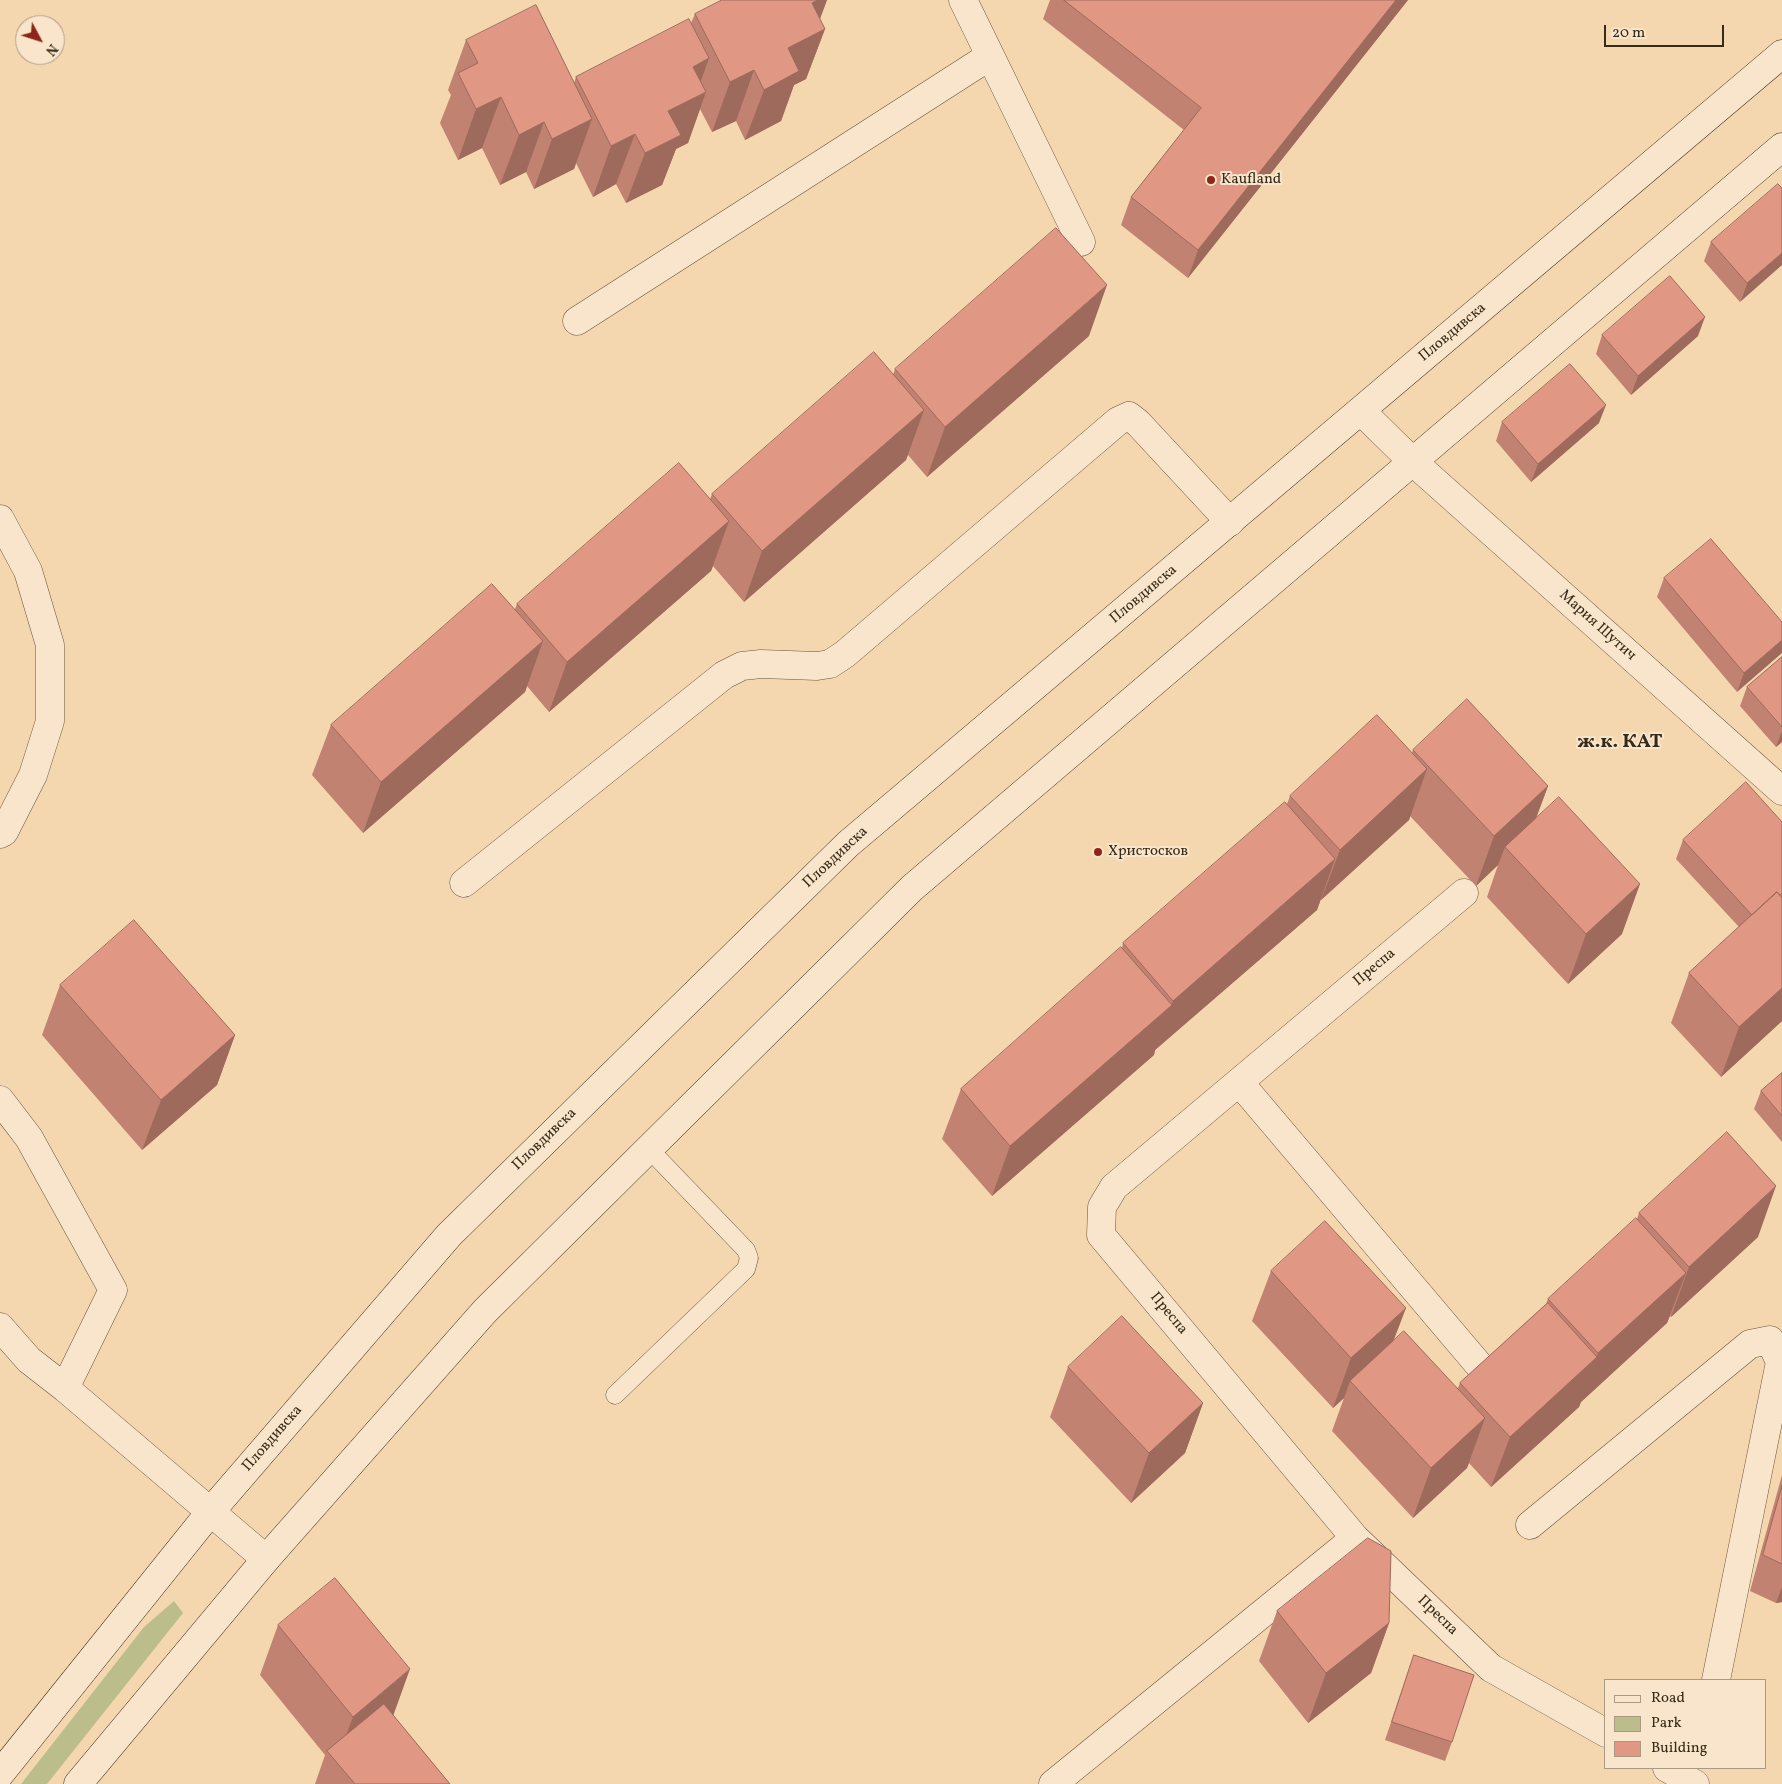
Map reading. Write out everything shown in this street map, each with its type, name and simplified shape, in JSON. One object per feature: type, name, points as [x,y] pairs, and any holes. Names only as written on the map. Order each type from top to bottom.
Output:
[{"type":"street","points":[[963,0],[1081,242]]},
{"type":"street","name":"Пловдивска","points":[[0,1774],[211,1511],[449,1234],[848,844],[1782,54]]},
{"type":"street","points":[[577,321],[990,56]]},
{"type":"street","points":[[78,1784],[266,1559],[486,1311],[912,888],[1782,147]]},
{"type":"street","name":"Мария Шутич","points":[[1361,411],[1412,461],[1782,791]]},
{"type":"street","points":[[464,883],[724,675],[742,666],[760,664],[817,666],[830,664],[845,654],[1118,421],[1129,416],[1138,423],[1230,522]]},
{"type":"street","points":[[0,518],[28,571],[50,645],[50,721],[33,775],[4,832],[0,834]]},
{"type":"street","name":"Преспа","points":[[1464,893],[1114,1187],[1102,1207],[1101,1235],[1355,1538],[1491,1668],[1604,1732]]},
{"type":"street","points":[[1239,1082],[1489,1377]]},
{"type":"street","points":[[0,1100],[29,1138],[113,1290],[65,1388]]},
{"type":"street","points":[[0,1328],[29,1360],[65,1388],[266,1559]]},
{"type":"street","points":[[1530,1525],[1750,1344],[1770,1340],[1780,1362],[1716,1679]]},
{"type":"street","points":[[1053,1784],[1355,1538]]},
{"type":"street","points":[[1668,1769],[1695,1784],[1698,1769]]},
{"type":"lane","points":[[615,1395],[746,1269],[749,1258],[746,1250],[650,1149]]},
{"type":"green space","points":[[174,1601],[183,1613],[47,1784],[21,1784],[144,1627]]},
{"type":"building","points":[[722,0],[818,0],[812,3],[825,29],[788,48],[799,71],[764,90],[754,70],[730,82],[695,14]]},
{"type":"building","name":"Kaufland","points":[[1064,0],[1396,0],[1198,250],[1131,197],[1201,108]]},
{"type":"building","points":[[536,5],[592,119],[552,139],[544,122],[519,135],[501,97],[476,109],[458,73],[478,63],[466,40]]},
{"type":"building","points":[[689,19],[709,58],[693,67],[706,92],[668,111],[681,135],[645,153],[635,134],[611,146],[576,77]]},
{"type":"building","points":[[1778,184],[1782,188],[1782,253],[1747,283],[1711,242]]},
{"type":"building","points":[[1056,228],[1107,285],[945,427],[895,369]]},
{"type":"building","points":[[1670,276],[1705,317],[1638,376],[1602,335]]},
{"type":"building","points":[[874,352],[924,410],[762,551],[712,494]]},
{"type":"building","points":[[1570,364],[1606,405],[1538,464],[1502,422]]},
{"type":"building","points":[[679,463],[729,521],[567,662],[517,604]]},
{"type":"building","points":[[1711,539],[1782,622],[1782,640],[1744,673],[1664,578]]},
{"type":"building","points":[[492,584],[543,641],[381,782],[331,725]]},
{"type":"building","points":[[1782,657],[1782,727],[1747,687]]},
{"type":"building","points":[[1467,699],[1548,786],[1494,836],[1413,750]]},
{"type":"building","points":[[1377,715],[1427,769],[1340,850],[1290,796]]},
{"type":"building","points":[[1746,782],[1782,822],[1782,893],[1780,895],[1777,892],[1752,915],[1683,840]]},
{"type":"building","points":[[1559,797],[1640,884],[1586,934],[1505,847]]},
{"type":"building","points":[[1285,802],[1335,859],[1173,1001],[1123,943]]},
{"type":"building","points":[[1777,892],[1782,898],[1782,988],[1739,1027],[1689,973]]},
{"type":"building","points":[[134,920],[235,1035],[161,1100],[60,985]]},
{"type":"building","points":[[1121,947],[1172,1005],[1010,1146],[961,1089]]},
{"type":"building","points":[[1782,1073],[1782,1116],[1761,1091]]},
{"type":"building","points":[[1727,1132],[1776,1186],[1689,1267],[1639,1213]]},
{"type":"building","points":[[1636,1218],[1686,1273],[1598,1353],[1548,1299]]},
{"type":"building","points":[[1325,1221],[1406,1308],[1351,1358],[1271,1271]]},
{"type":"building","points":[[1548,1303],[1597,1357],[1510,1437],[1460,1383]]},
{"type":"building","points":[[1122,1316],[1203,1403],[1149,1453],[1068,1367]]},
{"type":"building","points":[[1404,1331],[1485,1418],[1431,1468],[1350,1381]]},
{"type":"building","points":[[1782,1486],[1782,1564],[1763,1555]]},
{"type":"building","points":[[1368,1538],[1391,1551],[1389,1623],[1326,1673],[1277,1611]]},
{"type":"building","points":[[335,1578],[410,1669],[353,1717],[278,1625]]},
{"type":"building","points":[[1414,1655],[1474,1675],[1452,1742],[1392,1722]]},
{"type":"building","points":[[384,1704],[450,1784],[355,1784],[327,1751]]},
{"type":"place","name":"Kaufland","points":[[1211,180]]},
{"type":"place","name":"Христосков","points":[[1098,852]]},
{"type":"district","name":"ж.к. КАТ","points":[[1620,743]]}]
